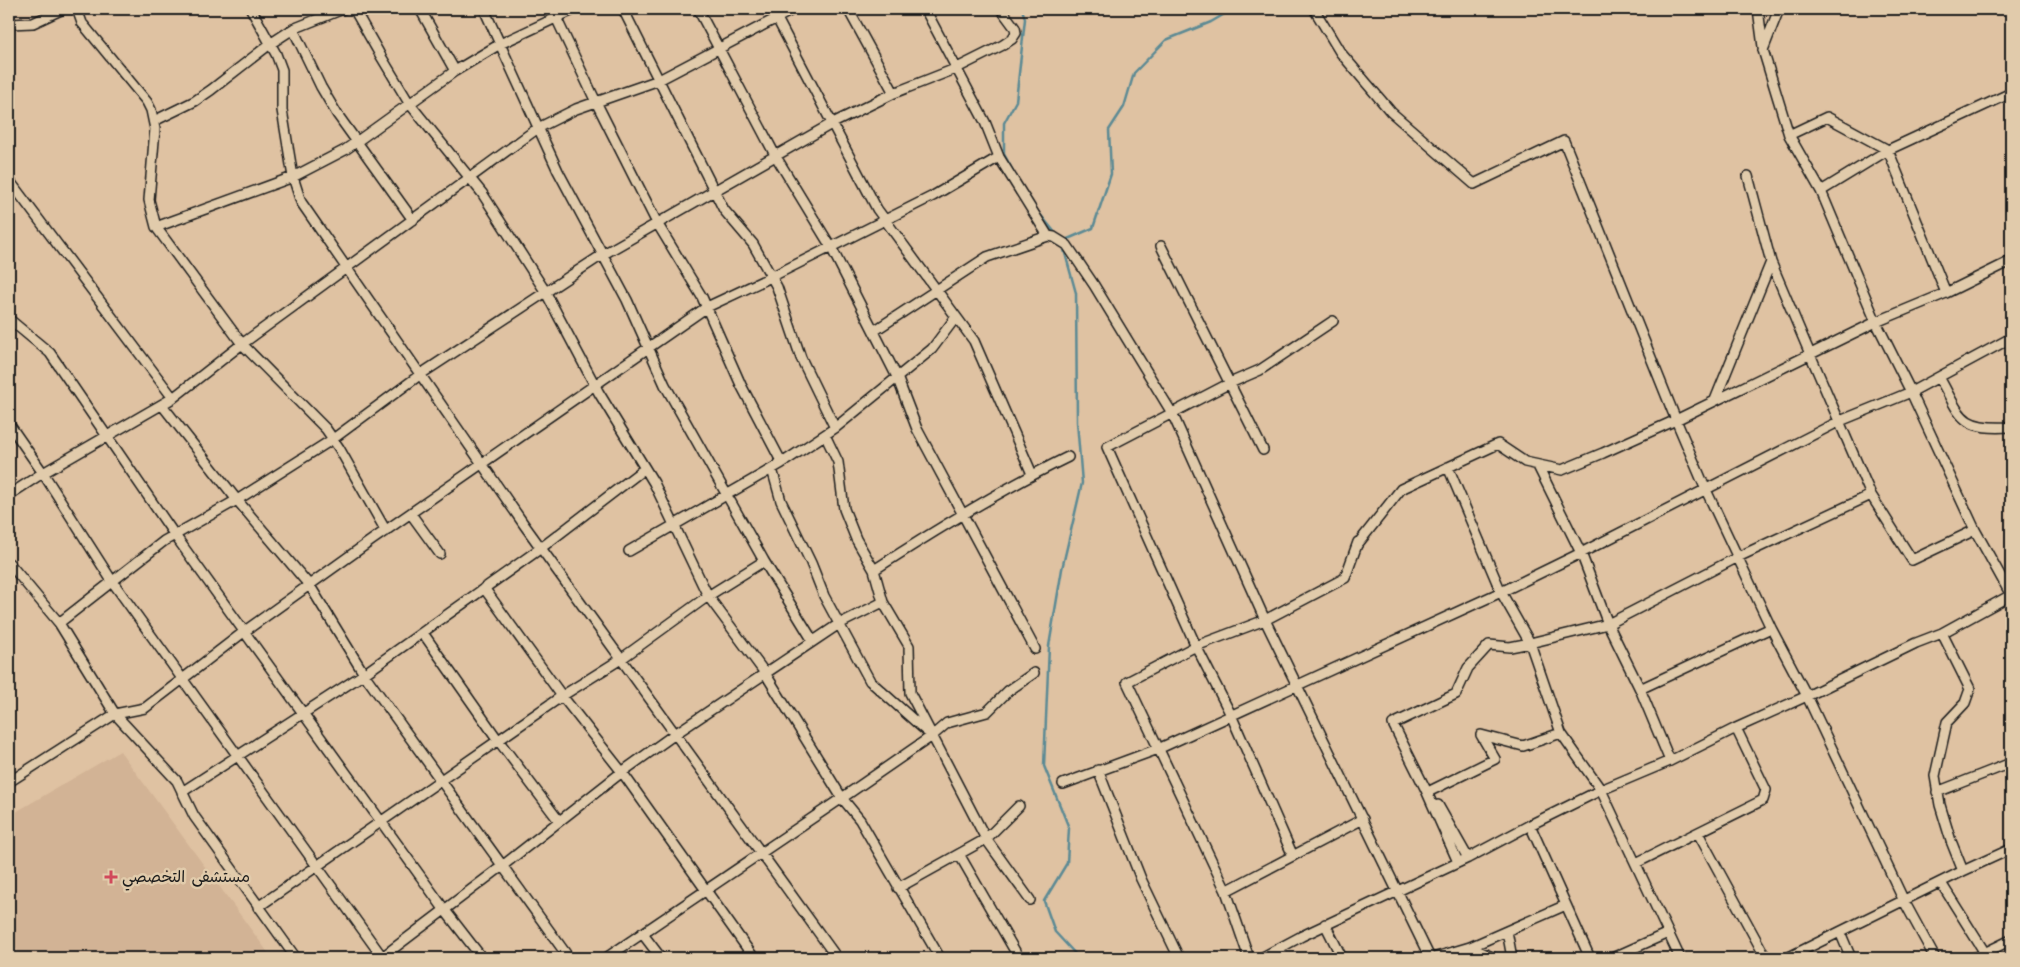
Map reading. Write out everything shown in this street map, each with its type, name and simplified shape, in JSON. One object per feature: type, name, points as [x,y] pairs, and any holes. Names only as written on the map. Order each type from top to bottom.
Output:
[{"type":"street","points":[[9,24],[32,23],[63,9]]},
{"type":"street","points":[[78,9],[82,23],[147,102],[154,121],[149,200],[156,227],[242,344],[316,419],[333,439],[386,531]]},
{"type":"street","points":[[251,9],[276,54],[282,70],[282,110],[293,177],[301,202],[541,548],[837,958]]},
{"type":"street","points":[[154,121],[195,101],[270,44],[293,29],[343,9]]},
{"type":"street","points":[[354,9],[409,103],[491,206],[545,291],[596,387],[654,484],[708,596],[764,673],[842,798],[860,820],[940,958]]},
{"type":"street","points":[[420,9],[455,71]]},
{"type":"street","points":[[484,9],[575,205],[627,300],[665,385],[764,561],[813,641]]},
{"type":"street","points":[[156,227],[293,177],[346,150],[455,71],[554,13],[575,9]]},
{"type":"street","points":[[624,9],[724,210],[753,244],[771,277],[781,298],[801,358],[835,428]]},
{"type":"street","points":[[698,9],[775,155],[831,246],[897,377],[917,430],[1035,649]]},
{"type":"street","points":[[772,9],[868,193],[884,219],[974,341],[1032,474]]},
{"type":"street","points":[[9,496],[43,473],[162,406],[242,344],[538,128],[596,102],[659,80],[794,9]]},
{"type":"street","points":[[848,9],[894,92]]},
{"type":"street","points":[[925,9],[955,69],[985,122],[999,157],[1048,236]]},
{"type":"street","points":[[59,623],[174,534],[237,500],[333,439],[421,374],[602,255],[714,189],[833,123],[894,92],[955,69],[1003,45],[1014,37],[1016,33],[1015,28],[1001,9]]},
{"type":"street","points":[[1314,9],[1340,52],[1390,112],[1474,184],[1564,141],[1706,490],[1771,628],[1807,696],[1904,901],[1935,958]]},
{"type":"street","points":[[1261,958],[1325,924],[1468,858],[1601,790],[1670,761],[1736,728],[1942,632],[2011,595],[1975,530],[1911,392],[1876,322],[1821,191],[1789,135],[1763,50],[1758,9]]},
{"type":"street","points":[[1763,50],[1779,9]]},
{"type":"street","points":[[554,13],[657,223],[707,307],[741,385],[782,463]]},
{"type":"street","points":[[293,29],[321,87],[357,142],[413,220]]},
{"type":"street","points":[[1821,191],[1888,150],[2011,93]]},
{"type":"street","points":[[1789,135],[1828,118],[1888,150],[1946,293]]},
{"type":"street","points":[[9,782],[115,714],[144,708],[244,632],[386,531],[596,387],[707,307],[933,196],[999,157]]},
{"type":"street","points":[[1748,176],[1771,262],[1810,354],[1871,495],[1912,560],[1975,530]]},
{"type":"street","points":[[9,180],[173,398]]},
{"type":"street","points":[[874,331],[885,326],[935,290],[986,257],[1048,236],[1054,237],[1066,245],[1094,285],[1172,413],[1265,620],[1432,958],[1470,947],[1566,905]]},
{"type":"street","points":[[1161,246],[1263,450]]},
{"type":"street","points":[[1249,958],[1226,891],[1127,682],[1196,646],[1265,620],[1345,578],[1357,543],[1401,489],[1498,444],[1525,462],[1562,470],[1603,454],[1876,322],[1946,293],[2011,261]]},
{"type":"street","points":[[1715,400],[1771,262]]},
{"type":"street","points":[[629,551],[772,469],[835,428],[932,349],[956,316]]},
{"type":"street","points":[[9,319],[50,353],[174,534],[444,909],[482,958]]},
{"type":"street","points":[[1293,856],[1231,715],[1196,646],[1106,447],[1230,383],[1260,370],[1333,321]]},
{"type":"street","points":[[1063,784],[1158,749],[1501,592],[1840,421],[1911,392],[2011,341]]},
{"type":"street","points":[[1939,378],[1964,419],[1975,426],[1987,429],[2011,428]]},
{"type":"street","points":[[162,406],[237,500],[310,586],[364,674],[501,867],[569,958]]},
{"type":"street","points":[[9,424],[43,473],[112,581],[382,958],[622,772],[675,734],[839,624],[883,602]]},
{"type":"street","points":[[825,435],[838,462],[844,509],[856,539],[874,570],[883,602],[910,646],[910,693],[986,839],[1030,900]]},
{"type":"street","points":[[874,570],[962,514],[1032,474],[1068,457]]},
{"type":"street","points":[[1538,466],[1581,553],[1608,624],[1640,689],[1670,761]]},
{"type":"street","points":[[1448,467],[1501,592],[1530,643],[1561,733],[1601,790],[1680,958]]},
{"type":"street","points":[[772,469],[781,501],[812,563],[824,596],[870,681],[932,736]]},
{"type":"street","points":[[182,792],[364,674],[423,633],[541,548],[644,470]]},
{"type":"street","points":[[1393,724],[1456,694],[1468,668],[1489,645],[1510,647],[1608,624],[1738,557],[1871,495]]},
{"type":"street","points":[[411,514],[440,554]]},
{"type":"street","points":[[258,907],[562,696],[621,659],[708,596],[764,561]]},
{"type":"street","points":[[9,564],[59,623],[115,714],[176,780],[194,816],[296,958]]},
{"type":"street","points":[[484,588],[562,696],[622,772],[754,958]]},
{"type":"street","points":[[1640,689],[1771,628]]},
{"type":"street","points":[[1942,632],[1970,689],[1965,703],[1947,722],[1935,776],[1937,792],[1951,841],[1963,871]]},
{"type":"street","points":[[423,633],[498,740],[559,821]]},
{"type":"street","points":[[606,958],[932,736],[947,723],[987,712],[1008,691],[1034,673]]},
{"type":"street","points":[[1393,724],[1468,858]]},
{"type":"street","points":[[1393,724],[1425,788],[1458,862]]},
{"type":"street","points":[[1636,863],[1760,803],[1765,797],[1766,790],[1736,728]]},
{"type":"street","points":[[1430,791],[1495,759],[1481,735],[1523,746],[1561,733]]},
{"type":"street","points":[[1937,792],[2011,763]]},
{"type":"street","points":[[1098,770],[1141,879],[1179,958]]},
{"type":"street","points":[[898,888],[986,839],[1019,806]]},
{"type":"street","points":[[1226,891],[1363,819]]},
{"type":"street","points":[[1530,825],[1590,958]]},
{"type":"street","points":[[1698,833],[1766,958]]},
{"type":"street","points":[[1787,958],[2011,848]]},
{"type":"street","points":[[958,854],[1019,958]]},
{"type":"street","points":[[1940,883],[1985,953]]},
{"type":"street","points":[[1325,924],[1342,958]]},
{"type":"street","points":[[1507,931],[1512,958]]},
{"type":"street","points":[[1840,932],[1851,958]]},
{"type":"street","points":[[642,933],[661,958]]},
{"type":"street","points":[[1612,958],[1668,933]]},
{"type":"street","points":[[1974,958],[2010,944]]},
{"type":"street","points":[[1470,947],[1494,958]]},
{"type":"shaded area","name":"مستشفى التخصصي","points":[[120,751],[272,958],[23,958],[9,939],[9,816]]},
{"type":"waterway","points":[[1013,171],[1004,154],[1004,123],[1016,101],[1025,19],[1022,9]]},
{"type":"waterway","points":[[1063,241],[1093,228],[1111,174],[1109,130],[1124,107],[1134,73],[1166,40],[1211,22],[1233,9]]},
{"type":"waterway","points":[[1035,208],[1057,235]]},
{"type":"waterway","points":[[1063,246],[1076,293],[1077,422],[1082,483],[1062,569],[1049,646],[1044,766],[1069,828],[1067,863],[1044,901],[1055,932],[1079,958]]},
{"type":"place","name":"مستشفى التخصصي","points":[[111,877]]}]
